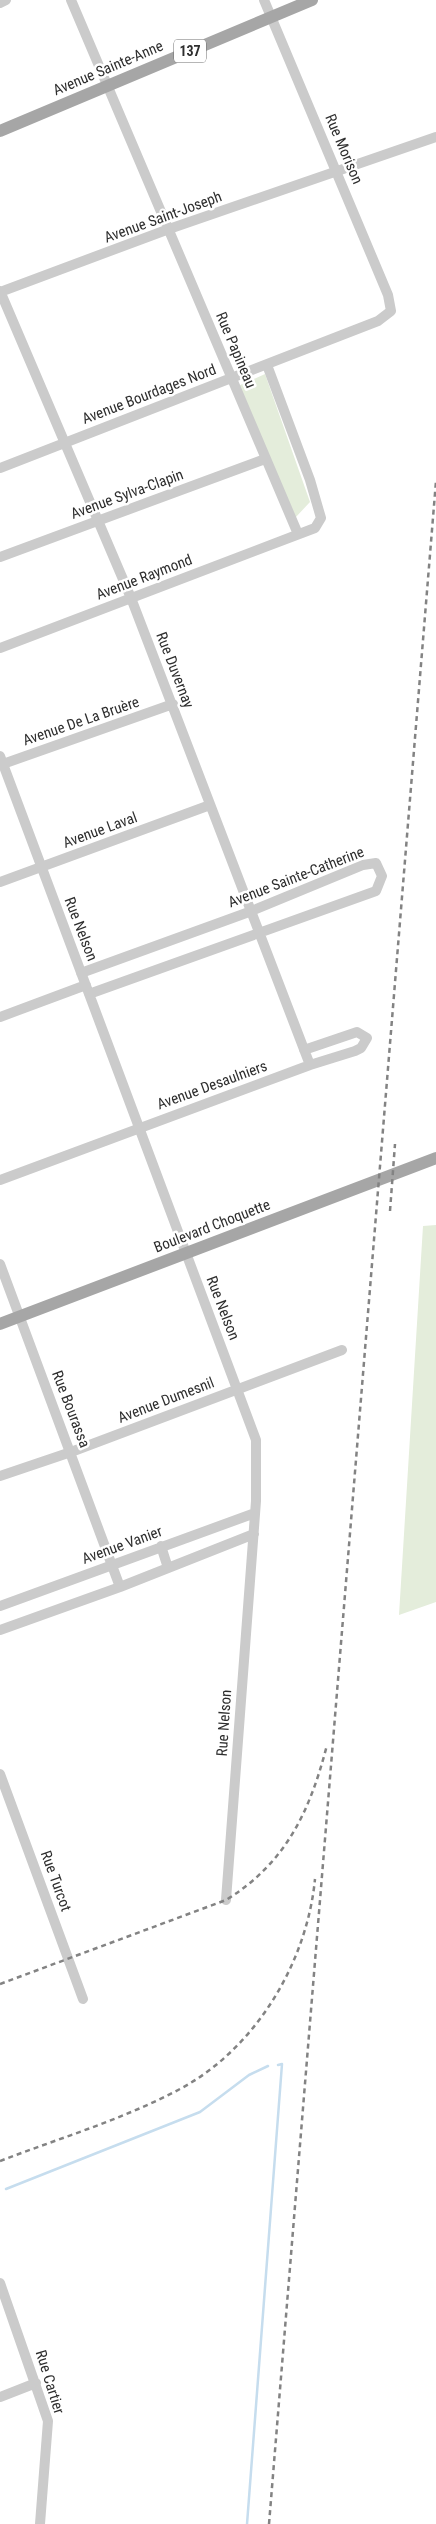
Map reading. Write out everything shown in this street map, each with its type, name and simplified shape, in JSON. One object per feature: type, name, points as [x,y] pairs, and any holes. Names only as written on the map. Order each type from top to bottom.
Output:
[{"type":"main road","name":"Avenue Sainte-Anne","points":[[0,131],[312,0]]},
{"type":"main road","name":"Boulevard Choquette","points":[[0,1324],[436,1158]]},
{"type":"street","points":[[0,2],[6,0]]},
{"type":"street","name":"Rue Papineau","points":[[71,0],[170,229],[298,534],[315,528],[321,518],[310,480],[267,365]]},
{"type":"street","name":"Rue Morison","points":[[264,0],[338,172],[388,295],[391,311]]},
{"type":"street","name":"Avenue Saint-Joseph","points":[[0,292],[170,229],[436,137]]},
{"type":"street","name":"Rue Duvernay","points":[[0,292],[131,598],[173,704],[249,912],[260,933],[310,1065]]},
{"type":"street","name":"Avenue Bourdages Nord","points":[[0,468],[378,321],[391,311]]},
{"type":"street","name":"Avenue Sylva-Clapin","points":[[0,558],[266,459]]},
{"type":"street","name":"Avenue Raymond","points":[[0,648],[298,534]]},
{"type":"street","name":"Avenue De La Bruère","points":[[1,761],[173,704]]},
{"type":"street","name":"Rue Nelson","points":[[1,761],[256,1440],[254,1534],[226,1900]]},
{"type":"street","name":"Avenue Laval","points":[[0,882],[210,805]]},
{"type":"street","name":"Avenue Sainte-Catherine","points":[[0,1016],[88,990],[260,933],[376,891],[382,876],[376,863],[363,865],[249,912],[81,973]]},
{"type":"street","name":"Avenue Desaulniers","points":[[0,1180],[139,1127],[310,1065],[355,1051],[362,1048],[367,1038],[358,1032],[304,1050]]},
{"type":"street","name":"Rue Bourassa","points":[[0,1264],[120,1587]]},
{"type":"street","name":"Avenue Dumesnil","points":[[0,1476],[71,1452],[342,1350]]},
{"type":"street","name":"Avenue Vanier","points":[[0,1606],[255,1513]]},
{"type":"street","points":[[0,1630],[120,1587],[254,1534]]},
{"type":"street","points":[[161,1546],[168,1568]]},
{"type":"street","name":"Rue Turcot","points":[[0,1774],[83,1999]]},
{"type":"street","name":"Rue Cartier","points":[[0,2283],[48,2420],[40,2524]]},
{"type":"street","points":[[0,2397],[36,2383]]},
{"type":"green space","points":[[265,374],[310,502],[295,518],[238,386]]},
{"type":"green space","points":[[436,1225],[436,1602],[399,1615],[423,1226]]},
{"type":"waterway","points":[[247,2524],[282,2064],[278,2065]]},
{"type":"waterway","points":[[6,2189],[200,2112],[249,2075],[268,2066]]},
{"type":"railway","points":[[269,2524],[436,481]]},
{"type":"railway","points":[[390,1211],[395,1144]]},
{"type":"railway","points":[[0,1984],[226,1900],[247,1885],[265,1869],[293,1833],[312,1792],[327,1745]]},
{"type":"railway","points":[[0,2161],[114,2119],[159,2100],[207,2072],[232,2051],[254,2027],[273,2000],[289,1972],[301,1942],[310,1910],[315,1879]]}]
